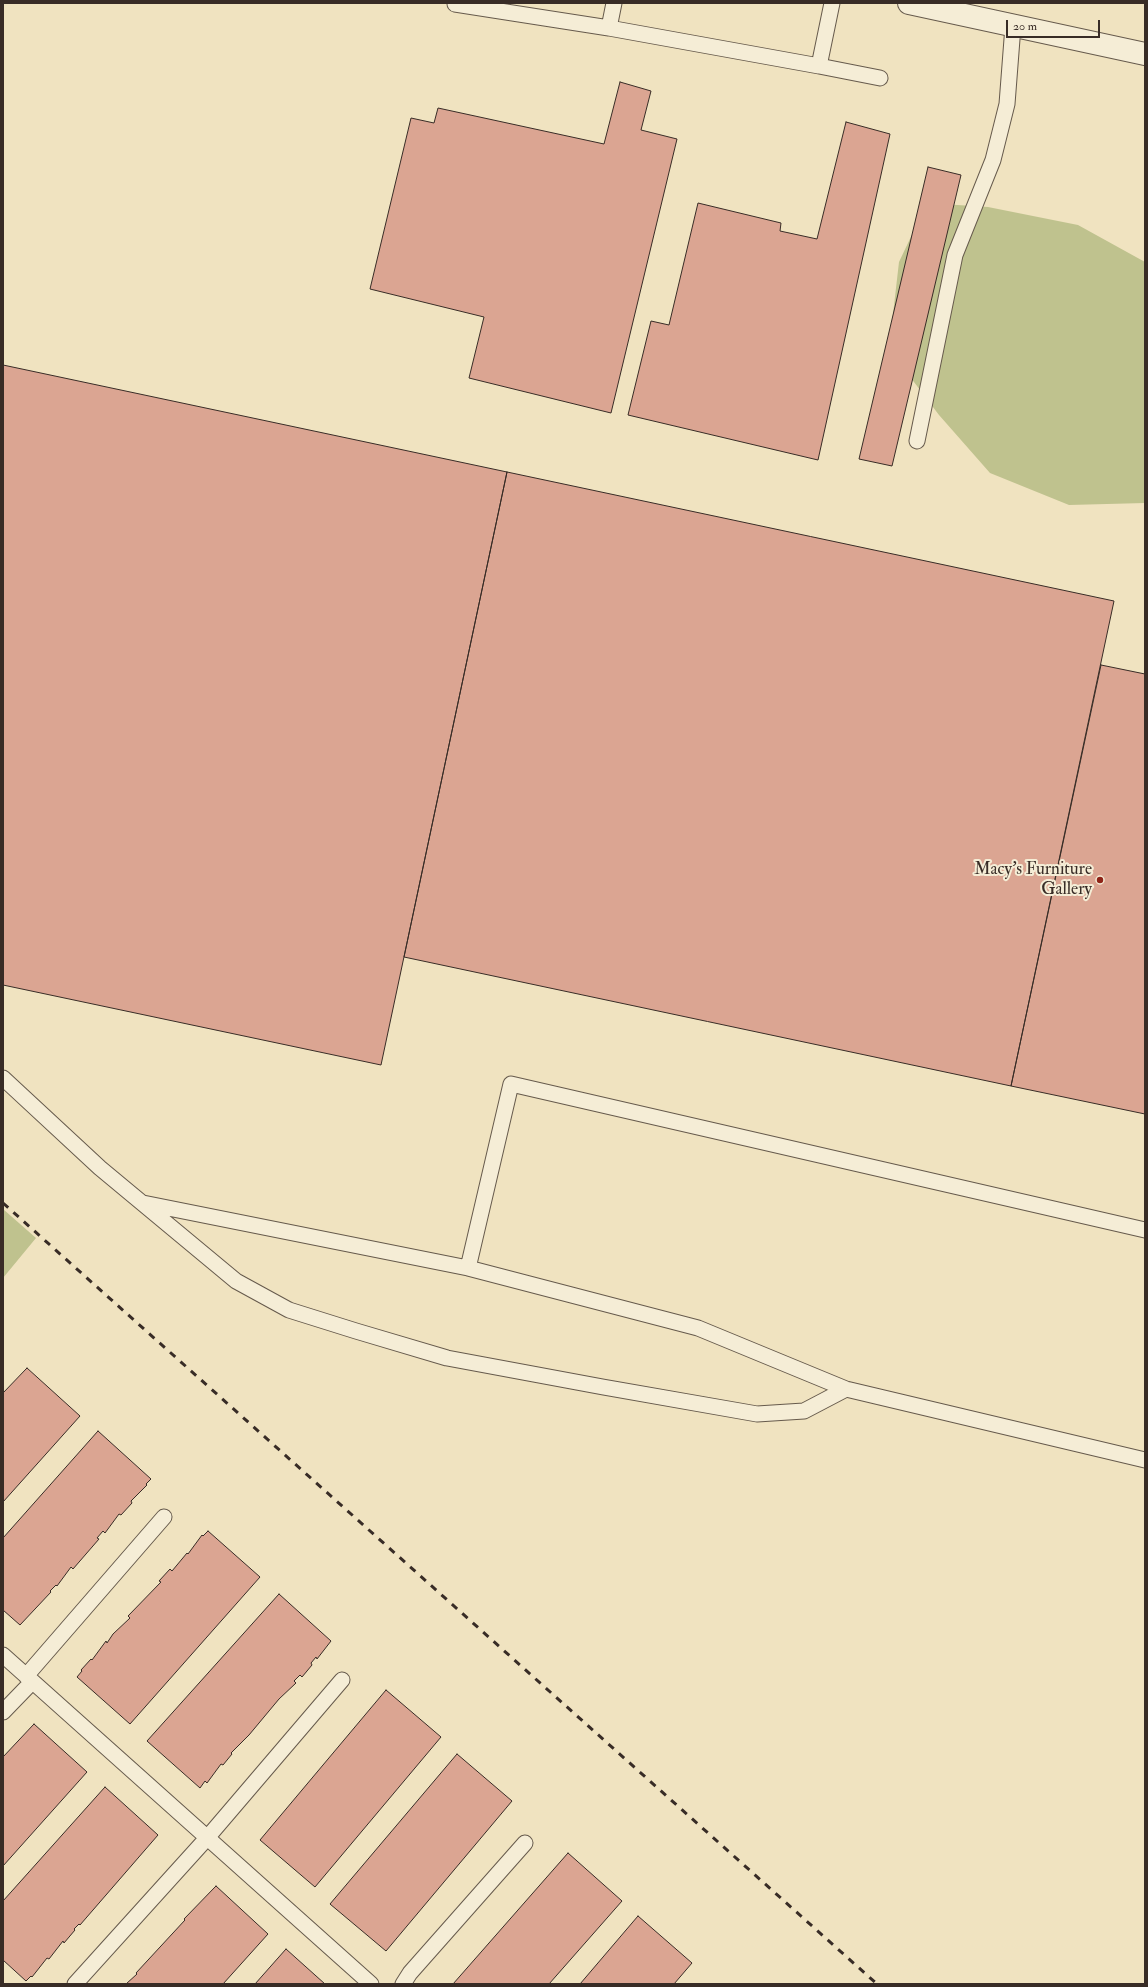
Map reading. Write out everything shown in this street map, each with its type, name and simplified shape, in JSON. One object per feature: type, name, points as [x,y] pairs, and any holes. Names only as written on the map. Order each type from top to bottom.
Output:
[{"type":"street","points":[[922,4],[1013,26],[1145,54]]},
{"type":"lane","points":[[609,28],[614,3]]},
{"type":"lane","points":[[819,66],[832,3]]},
{"type":"lane","points":[[455,4],[609,28],[880,78]]},
{"type":"lane","points":[[917,441],[955,255],[993,160],[1008,104],[1013,26]]},
{"type":"lane","points":[[3,1078],[100,1168],[236,1281],[289,1310],[356,1332],[447,1358],[757,1414],[804,1411],[846,1389]]},
{"type":"lane","points":[[468,1268],[510,1084],[1145,1230]]},
{"type":"lane","points":[[142,1203],[468,1268],[698,1328],[846,1389],[1145,1460]]},
{"type":"lane","points":[[3,1712],[164,1517]]},
{"type":"lane","points":[[3,1655],[371,1984]]},
{"type":"lane","points":[[75,1984],[207,1838],[342,1680]]},
{"type":"lane","points":[[403,1984],[410,1973],[525,1843]]},
{"type":"green space","points":[[927,203],[988,207],[1078,225],[1145,262],[1145,503],[1069,505],[990,473],[939,415],[889,349],[899,262]]},
{"type":"green space","points":[[3,1209],[36,1238],[3,1278]]},
{"type":"building","points":[[620,82],[651,91],[641,130],[677,139],[611,413],[469,378],[484,317],[370,289],[411,118],[434,123],[438,108],[604,144]]},
{"type":"building","points":[[846,122],[890,134],[818,460],[628,415],[651,321],[669,325],[698,203],[781,223],[780,231],[817,239]]},
{"type":"building","points":[[928,167],[961,175],[892,466],[859,459]]},
{"type":"building","points":[[3,365],[507,472],[381,1065],[3,985]]},
{"type":"building","points":[[507,472],[1114,601],[1011,1086],[404,957]]},
{"type":"building","name":"Macy's Furniture Gallery","points":[[1101,665],[1145,674],[1145,1114],[1011,1086]]},
{"type":"building","points":[[27,1368],[80,1416],[3,1502],[3,1393]]},
{"type":"building","points":[[98,1431],[151,1479],[131,1501],[132,1503],[121,1515],[119,1514],[105,1533],[103,1531],[97,1538],[99,1539],[73,1569],[71,1567],[57,1586],[56,1585],[50,1591],[51,1592],[20,1625],[3,1610],[3,1538]]},
{"type":"building","points":[[208,1531],[260,1577],[130,1724],[77,1677],[82,1671],[81,1670],[91,1659],[92,1660],[106,1641],[107,1643],[113,1634],[130,1618],[128,1616],[161,1582],[159,1581],[170,1569],[172,1571],[187,1553],[188,1554],[202,1535],[203,1536]]},
{"type":"building","points":[[279,1594],[331,1641],[317,1659],[316,1657],[311,1663],[312,1665],[302,1677],[300,1675],[294,1681],[296,1683],[279,1699],[249,1735],[231,1753],[232,1754],[223,1765],[221,1764],[207,1783],[205,1781],[200,1788],[147,1741]]},
{"type":"building","points":[[386,1690],[441,1737],[315,1887],[260,1840]]},
{"type":"building","points":[[34,1724],[87,1772],[3,1866],[3,1757]]},
{"type":"building","points":[[457,1754],[512,1801],[386,1951],[330,1904]]},
{"type":"building","points":[[105,1787],[158,1835],[80,1925],[79,1924],[74,1929],[75,1930],[64,1943],[63,1941],[49,1959],[47,1958],[32,1977],[31,1976],[26,1981],[3,1960],[3,1901]]},
{"type":"building","points":[[568,1853],[622,1901],[549,1984],[453,1984]]},
{"type":"building","points":[[216,1886],[268,1934],[223,1984],[126,1984],[137,1974],[136,1973],[185,1920],[184,1919]]},
{"type":"building","points":[[638,1916],[692,1963],[674,1984],[580,1984]]},
{"type":"building","points":[[286,1949],[325,1984],[255,1984]]},
{"type":"railway","points":[[3,1203],[877,1984]]},
{"type":"place","name":"Macy's Furniture Gallery","points":[[1100,880]]}]
